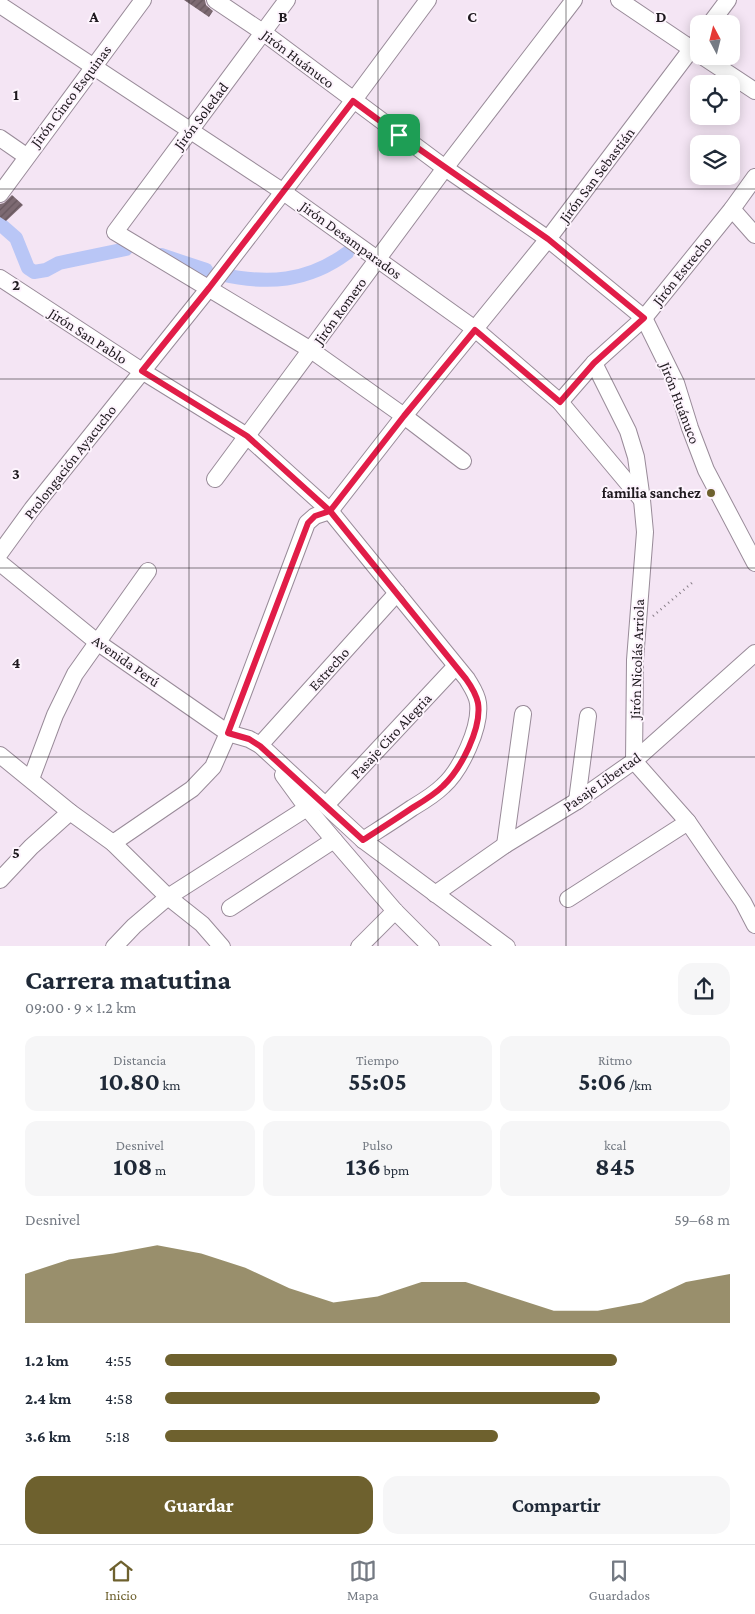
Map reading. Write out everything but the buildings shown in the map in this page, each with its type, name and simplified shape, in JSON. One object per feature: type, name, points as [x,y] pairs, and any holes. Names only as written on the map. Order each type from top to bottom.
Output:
[{"type":"street","points":[[0,4],[2,0]]},
{"type":"street","name":"Jirón Cinco Esquinas","points":[[0,194],[93,65],[143,0]]},
{"type":"street","name":"Jirón Huánuco","points":[[215,0],[264,33],[445,168],[548,239],[644,318],[676,383],[706,470],[755,563]]},
{"type":"street","name":"Jirón Soledad","points":[[209,288],[115,232],[287,0]]},
{"type":"street","name":"Prolongación Ayacucho","points":[[0,553],[32,509],[209,288],[428,0]]},
{"type":"street","name":"Jirón Romero","points":[[215,479],[445,168],[574,0]]},
{"type":"street","points":[[619,0],[690,45]]},
{"type":"street","points":[[717,15],[728,0]]},
{"type":"street","name":"Jirón Desamparados","points":[[0,4],[282,191],[475,330],[560,402],[642,500]]},
{"type":"street","name":"Jirón San Sebastián","points":[[113,843],[192,790],[213,768],[308,523],[315,516],[330,511],[690,60]]},
{"type":"street","points":[[719,65],[755,91]]},
{"type":"street","points":[[0,138],[26,156]]},
{"type":"street","name":"Jirón Estrecho","points":[[560,402],[594,363],[644,318],[755,177]]},
{"type":"street","points":[[732,208],[755,235]]},
{"type":"street","name":"Jirón San Pablo","points":[[0,278],[142,371],[247,436],[330,511],[470,685],[478,703],[478,715],[471,742],[464,757],[444,786],[363,840]]},
{"type":"street","points":[[209,288],[311,350],[464,460]]},
{"type":"street","name":"Jirón Nicolás Arriola","points":[[594,363],[628,432],[636,457],[642,500],[645,532],[637,630],[634,761]]},
{"type":"street","name":"Avenida Perú","points":[[0,563],[97,642],[228,733],[249,739],[260,746],[363,840],[507,946]]},
{"type":"street","points":[[31,779],[55,715],[71,682],[148,571]]},
{"type":"street","name":"Estrecho","points":[[260,746],[397,593]]},
{"type":"street","name":"Pasaje Libertad","points":[[435,894],[505,845],[577,801],[634,761],[755,653]]},
{"type":"street","name":"Pasaje Ciro Alegria","points":[[326,805],[455,667]]},
{"type":"street","points":[[505,845],[523,714]]},
{"type":"street","points":[[577,801],[588,716]]},
{"type":"street","points":[[0,755],[70,812],[113,843],[168,896],[202,924],[222,946]]},
{"type":"street","points":[[276,759],[279,770],[307,808],[395,911],[431,946]]},
{"type":"street","points":[[634,761],[688,822],[743,902],[755,925]]},
{"type":"street","points":[[114,946],[168,896],[307,808]]},
{"type":"street","points":[[0,880],[31,847],[70,812]]},
{"type":"street","points":[[568,899],[688,822]]},
{"type":"street","points":[[230,908],[334,840]]},
{"type":"street","points":[[359,946],[395,911]]},
{"type":"path","points":[[637,630],[693,582]]},
{"type":"waterway","points":[[0,224],[16,238],[28,268],[34,272],[46,270],[59,263],[126,249]]},
{"type":"waterway","points":[[220,274],[254,279],[271,280],[286,278],[317,270],[347,253]]},
{"type":"waterway","points":[[161,255],[206,270]]},
{"type":"place","name":"familia sanchez","points":[[711,493]]},
{"type":"route","points":[[399,135],[353,101],[209,288],[142,371],[247,436],[330,511],[466,679],[474,692],[478,703],[478,715],[471,742],[456,771],[444,786],[430,797],[363,840],[260,746],[249,739],[228,733],[308,523],[315,516],[330,511],[404,416],[475,330],[560,402],[594,363],[644,318],[548,239],[399,135]]}]
